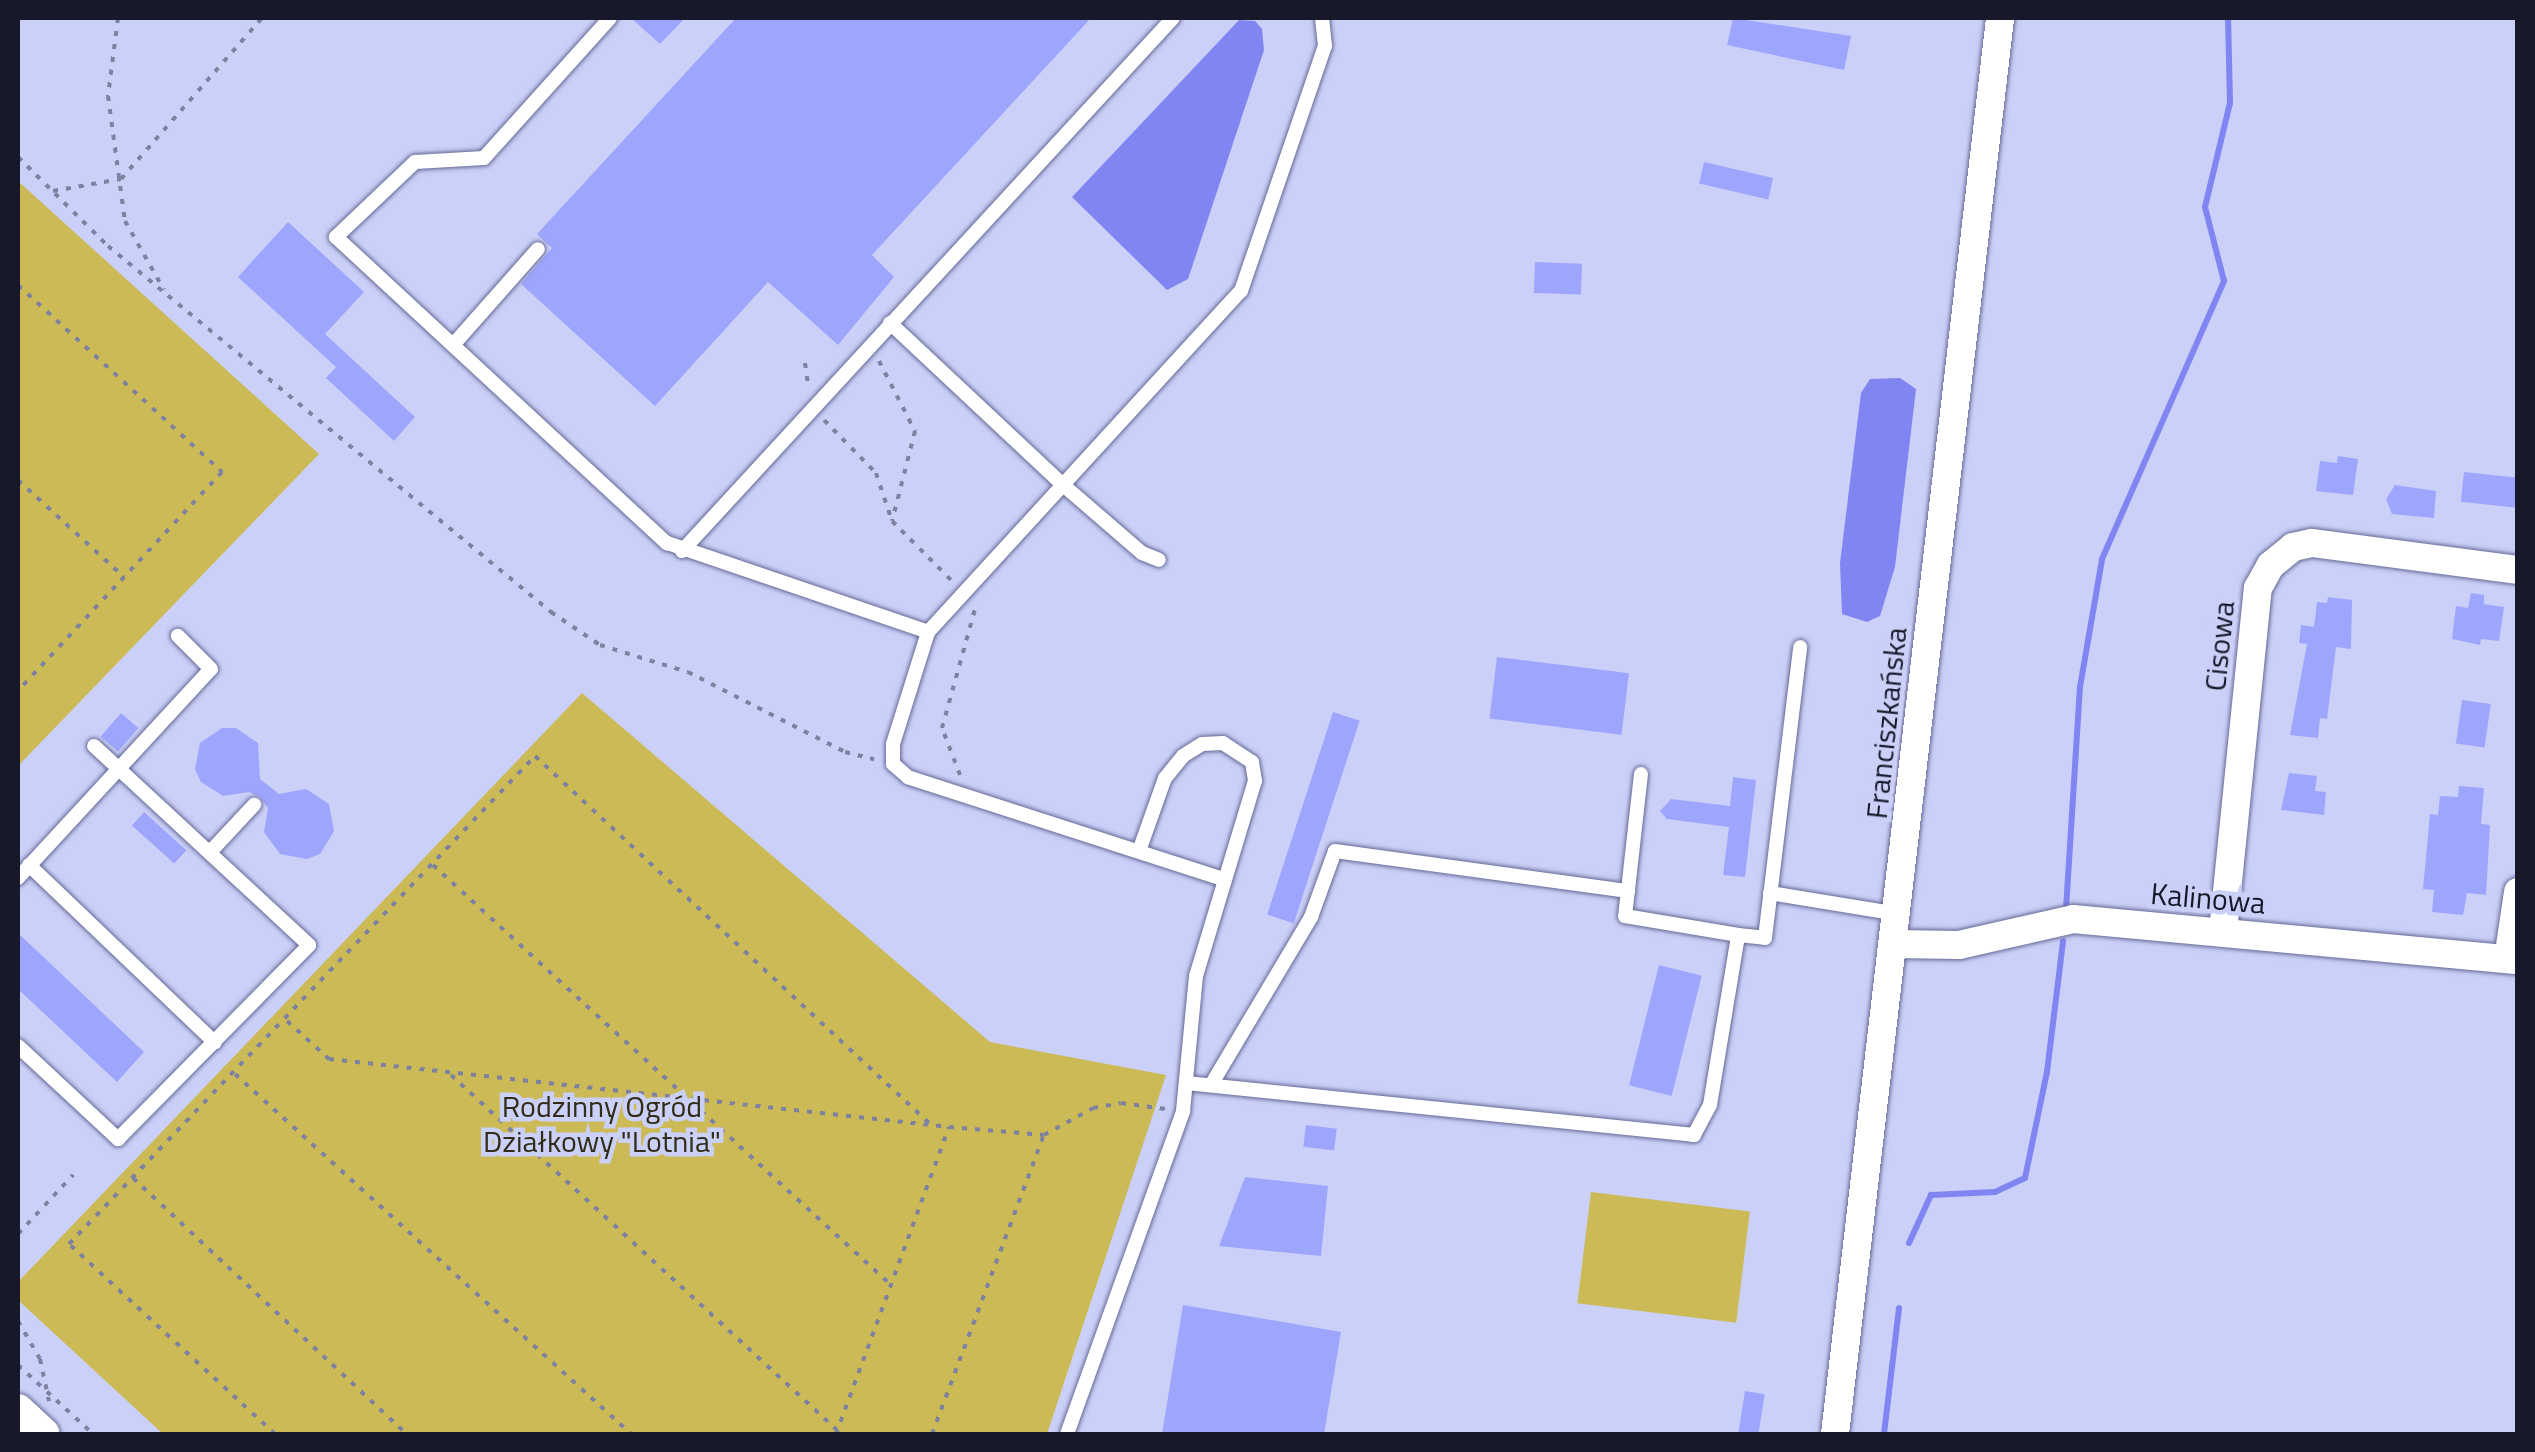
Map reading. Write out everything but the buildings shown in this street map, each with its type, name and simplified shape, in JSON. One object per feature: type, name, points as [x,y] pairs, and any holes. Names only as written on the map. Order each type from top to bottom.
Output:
[{"type":"street","name":"Franciszkańska","points":[[1835,1434],[2000,18]]},
{"type":"street","name":"Cisowa","points":[[2223,931],[2258,588],[2270,565],[2292,546],[2312,543],[2518,570]]},
{"type":"street","points":[[2513,960],[2518,892]]},
{"type":"street","name":"Kalinowa","points":[[1895,944],[1958,946],[2065,919],[2513,960]]},
{"type":"lane","points":[[610,18],[484,158],[415,162],[336,236],[682,551],[928,632]]},
{"type":"lane","points":[[682,551],[1172,18]]},
{"type":"lane","points":[[1223,879],[908,776],[894,764],[893,744],[928,632],[1242,291],[1325,46],[1322,18]]},
{"type":"lane","points":[[452,345],[538,249]]},
{"type":"lane","points":[[890,322],[1062,484],[1142,553],[1158,560]]},
{"type":"lane","points":[[18,878],[211,669],[178,636]]},
{"type":"lane","points":[[1642,774],[1625,916],[1765,938],[1800,646]]},
{"type":"lane","points":[[1066,1434],[1183,1111],[1196,976],[1254,782],[1252,762],[1224,743],[1202,744],[1165,778],[1139,850]]},
{"type":"lane","points":[[18,1046],[118,1139],[309,945],[212,850],[94,746]]},
{"type":"lane","points":[[212,850],[254,805]]},
{"type":"lane","points":[[1212,1085],[1311,917],[1335,851],[1628,891]]},
{"type":"lane","points":[[29,866],[215,1043]]},
{"type":"lane","points":[[1770,893],[1898,914]]},
{"type":"lane","points":[[1186,1083],[1694,1136],[1710,1105],[1738,935]]},
{"type":"path","points":[[118,18],[108,96],[122,179],[136,248],[172,300]]},
{"type":"path","points":[[54,190],[122,179],[262,18]]},
{"type":"path","points":[[18,157],[172,300],[358,458],[600,645],[688,672],[845,752],[894,764]]},
{"type":"path","points":[[18,286],[222,472],[18,687]]},
{"type":"path","points":[[870,344],[915,431],[892,521]]},
{"type":"path","points":[[805,363],[814,406],[876,473],[892,521],[980,609],[942,728],[968,796]]},
{"type":"path","points":[[18,480],[124,577]]},
{"type":"path","points":[[276,1434],[68,1244],[287,1021],[536,756],[930,1124]]},
{"type":"path","points":[[433,865],[890,1284]]},
{"type":"path","points":[[287,1021],[329,1059],[949,1127],[1044,1135],[1093,1108],[1154,1108]]},
{"type":"path","points":[[448,1072],[836,1432],[949,1127]]},
{"type":"path","points":[[234,1074],[630,1434]]},
{"type":"path","points":[[932,1434],[1044,1135]]},
{"type":"path","points":[[18,1234],[74,1175]]},
{"type":"path","points":[[133,1178],[407,1434]]},
{"type":"path","points":[[18,1321],[40,1359],[32,1418]]},
{"type":"path","points":[[18,1365],[32,1418]]},
{"type":"path","points":[[32,1418],[92,1434]]},
{"type":"green space","points":[[18,181],[319,454],[18,766]]},
{"type":"green space","name":"Rodzinny Ogród Działkowy \"Lotnia\"","points":[[582,693],[990,1042],[1166,1075],[1047,1434],[163,1434],[18,1300],[18,1282]]},
{"type":"green space","points":[[1591,1192],[1750,1211],[1736,1323],[1577,1303]]},
{"type":"shaded area","points":[[1239,20],[1255,21],[1262,29],[1264,50],[1188,279],[1167,290],[1072,197]]},
{"type":"shaded area","points":[[1900,378],[1916,389],[1895,567],[1880,616],[1867,622],[1842,614],[1840,563],[1861,393],[1870,379]]},
{"type":"waterway","points":[[2066,909],[2080,687],[2102,559],[2224,281],[2205,207],[2230,103],[2228,18]]},
{"type":"waterway","points":[[1909,1243],[1931,1195],[1995,1192],[2025,1178],[2047,1072],[2063,941]]},
{"type":"waterway","points":[[1884,1434],[1899,1308]]}]
